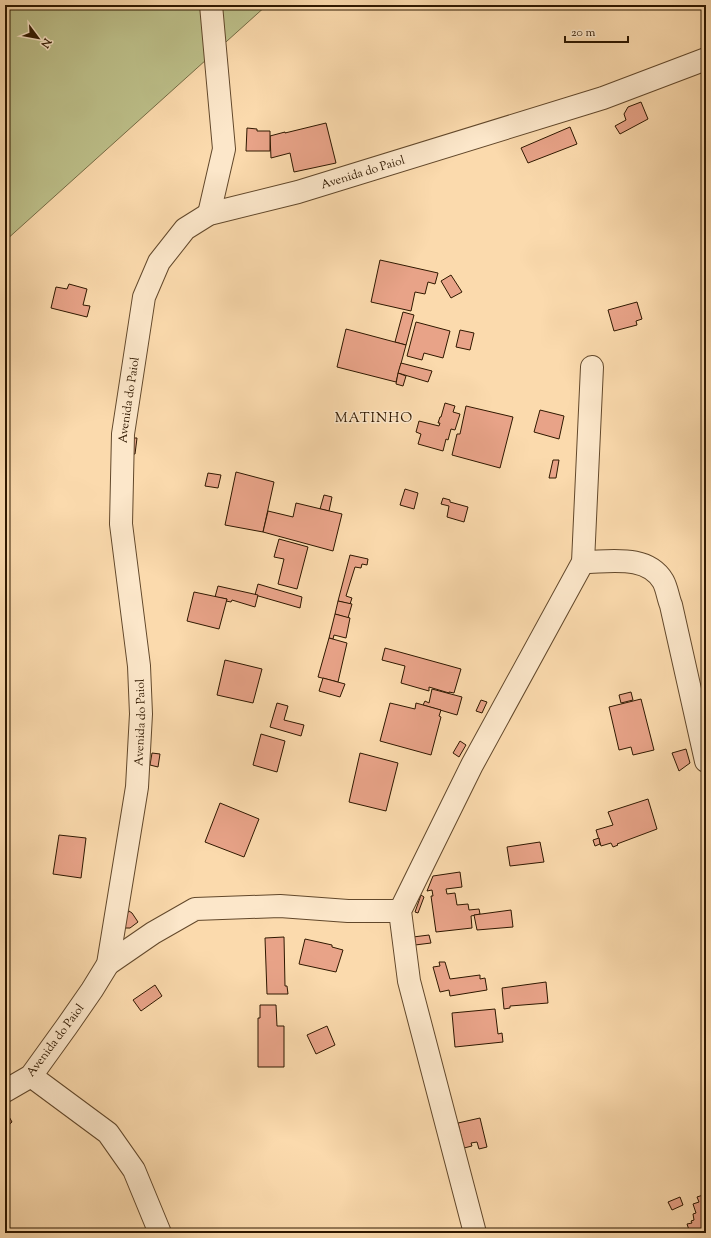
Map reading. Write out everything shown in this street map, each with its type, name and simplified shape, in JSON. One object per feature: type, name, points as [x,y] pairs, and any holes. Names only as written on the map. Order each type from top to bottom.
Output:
[{"type":"street","points":[[209,214],[224,149],[211,5]]},
{"type":"street","name":"Avenida do Paiol","points":[[5,1091],[31,1076],[92,990],[108,964],[137,787],[141,714],[139,666],[121,524],[123,434],[144,297],[160,262],[185,229],[209,214],[298,192],[595,100],[706,59]]},
{"type":"street","points":[[475,1233],[409,981],[400,911],[472,765],[583,562],[592,367]]},
{"type":"street","points":[[583,562],[633,561],[650,566],[663,582],[671,605],[706,761]]},
{"type":"street","points":[[108,964],[153,933],[195,909],[280,906],[348,911],[400,911]]},
{"type":"street","points":[[31,1076],[108,1134],[134,1170],[160,1233]]},
{"type":"green space","points":[[5,5],[267,5],[5,241]]},
{"type":"building","points":[[641,102],[648,119],[620,134],[615,126],[626,120],[624,114],[628,107]]},
{"type":"building","points":[[326,123],[336,163],[294,172],[290,153],[271,158],[270,136]]},
{"type":"building","points":[[570,127],[577,144],[528,163],[521,148]]},
{"type":"building","points":[[247,128],[257,129],[257,131],[270,131],[270,151],[246,151]]},
{"type":"building","points":[[380,260],[438,273],[435,284],[428,282],[425,294],[415,292],[411,311],[371,302]]},
{"type":"building","points":[[451,275],[462,292],[451,298],[441,281]]},
{"type":"building","points":[[69,284],[87,289],[83,305],[90,306],[87,317],[51,308],[56,287],[67,289]]},
{"type":"building","points":[[637,302],[642,319],[636,321],[637,325],[614,331],[608,310]]},
{"type":"building","points":[[403,312],[414,315],[406,345],[395,342]]},
{"type":"building","points":[[416,322],[450,331],[443,358],[424,353],[422,360],[407,356]]},
{"type":"building","points":[[346,329],[406,345],[396,382],[337,367]]},
{"type":"building","points":[[460,330],[474,333],[470,350],[456,347]]},
{"type":"building","points":[[401,363],[432,371],[428,382],[398,373]]},
{"type":"building","points":[[398,373],[406,376],[403,386],[396,384]]},
{"type":"building","points":[[445,403],[455,406],[453,412],[460,414],[455,430],[451,429],[448,440],[446,439],[443,451],[418,444],[421,434],[416,432],[419,421],[439,426],[440,423],[438,423]]},
{"type":"building","points":[[466,406],[513,417],[500,468],[452,455],[457,434],[460,434]]},
{"type":"building","points":[[540,410],[564,416],[559,439],[534,432]]},
{"type":"building","points":[[131,438],[137,438],[135,454],[129,454]]},
{"type":"building","points":[[553,460],[559,460],[556,478],[549,478]]},
{"type":"building","points":[[236,472],[274,482],[263,532],[225,525]]},
{"type":"building","points":[[208,473],[221,475],[218,488],[205,486]]},
{"type":"building","points":[[405,489],[418,493],[414,509],[400,505]]},
{"type":"building","points":[[324,495],[332,497],[329,511],[320,509]]},
{"type":"building","points":[[443,498],[450,500],[450,502],[468,507],[464,522],[447,517],[449,506],[441,504]]},
{"type":"building","points":[[296,503],[342,514],[333,551],[263,532],[268,511],[293,517]]},
{"type":"building","points":[[279,539],[308,547],[297,589],[278,584],[284,559],[274,557]]},
{"type":"building","points":[[350,555],[368,559],[367,565],[362,564],[361,568],[355,567],[346,596],[352,598],[350,604],[338,601]]},
{"type":"building","points":[[258,584],[302,597],[300,608],[255,595]]},
{"type":"building","points":[[218,586],[258,595],[255,607],[232,600],[231,602],[226,601],[227,599],[215,597]]},
{"type":"building","points":[[194,592],[227,599],[219,629],[187,621]]},
{"type":"building","points":[[338,601],[352,604],[348,618],[335,614]]},
{"type":"building","points":[[335,614],[350,618],[346,638],[334,635],[333,639],[329,638]]},
{"type":"building","points":[[329,638],[347,643],[338,682],[318,677]]},
{"type":"building","points":[[385,648],[461,669],[454,693],[429,687],[429,691],[401,683],[405,666],[382,660]]},
{"type":"building","points":[[225,660],[262,669],[253,703],[217,695]]},
{"type":"building","points":[[323,678],[345,684],[340,697],[319,691]]},
{"type":"building","points":[[432,689],[462,697],[457,715],[423,705],[425,701],[429,703]]},
{"type":"building","points":[[631,692],[633,700],[621,703],[619,695]]},
{"type":"building","points":[[641,699],[654,750],[633,755],[631,747],[619,750],[609,707]]},
{"type":"building","points":[[481,700],[487,702],[482,713],[476,711]]},
{"type":"building","points":[[277,703],[288,706],[284,720],[304,725],[301,736],[270,727]]},
{"type":"building","points":[[390,703],[415,709],[416,703],[441,710],[439,716],[441,717],[431,755],[380,741]]},
{"type":"building","points":[[261,734],[285,741],[277,772],[253,765]]},
{"type":"building","points":[[460,741],[466,745],[459,757],[453,753]]},
{"type":"building","points":[[686,749],[690,763],[679,771],[672,753]]},
{"type":"building","points":[[152,753],[160,754],[158,767],[150,765]]},
{"type":"building","points":[[360,753],[398,763],[386,811],[349,802]]},
{"type":"building","points":[[648,799],[657,829],[617,844],[618,845],[613,847],[611,843],[601,846],[596,830],[613,825],[608,812]]},
{"type":"building","points":[[220,803],[259,819],[244,857],[205,842]]},
{"type":"building","points":[[59,835],[86,838],[81,878],[53,874]]},
{"type":"building","points":[[599,838],[600,844],[595,846],[593,840]]},
{"type":"building","points":[[540,842],[544,862],[510,866],[507,847]]},
{"type":"building","points":[[460,872],[462,887],[446,889],[447,894],[455,893],[457,905],[468,904],[469,910],[479,909],[480,914],[471,916],[472,928],[436,932],[431,896],[433,896],[432,890],[427,891],[433,876]]},
{"type":"building","points":[[421,895],[424,897],[418,913],[415,912]]},
{"type":"building","points":[[511,910],[513,927],[477,930],[474,915]]},
{"type":"building","points":[[129,911],[138,922],[130,928],[124,928],[126,915]]},
{"type":"building","points":[[429,935],[431,943],[415,945],[413,937]]},
{"type":"building","points":[[284,937],[285,986],[287,986],[288,994],[267,994],[265,938]]},
{"type":"building","points":[[305,939],[332,945],[332,947],[343,950],[336,972],[299,964]]},
{"type":"building","points":[[439,962],[445,962],[450,979],[480,975],[480,979],[485,978],[487,990],[450,996],[449,990],[440,992],[433,967],[440,966]]},
{"type":"building","points":[[546,982],[548,1003],[510,1006],[510,1008],[504,1009],[502,988]]},
{"type":"building","points":[[155,985],[162,996],[141,1011],[133,1000]]},
{"type":"building","points":[[260,1005],[276,1005],[277,1026],[284,1026],[284,1067],[258,1067],[258,1018],[260,1018]]},
{"type":"building","points":[[495,1009],[498,1034],[502,1033],[503,1042],[455,1047],[452,1013]]},
{"type":"building","points":[[327,1026],[335,1045],[316,1054],[307,1035]]},
{"type":"building","points":[[7,1113],[12,1122],[5,1128],[5,1114]]},
{"type":"building","points":[[480,1118],[487,1147],[479,1149],[477,1142],[471,1143],[472,1146],[464,1148],[458,1123]]},
{"type":"building","points":[[706,1194],[706,1233],[690,1233],[687,1224],[692,1223],[691,1221],[694,1220],[693,1214],[696,1213],[693,1204],[699,1202],[697,1197]]},
{"type":"building","points":[[680,1197],[683,1205],[672,1210],[668,1202]]},
{"type":"district","name":"MATINHO","points":[[374,417]]}]
